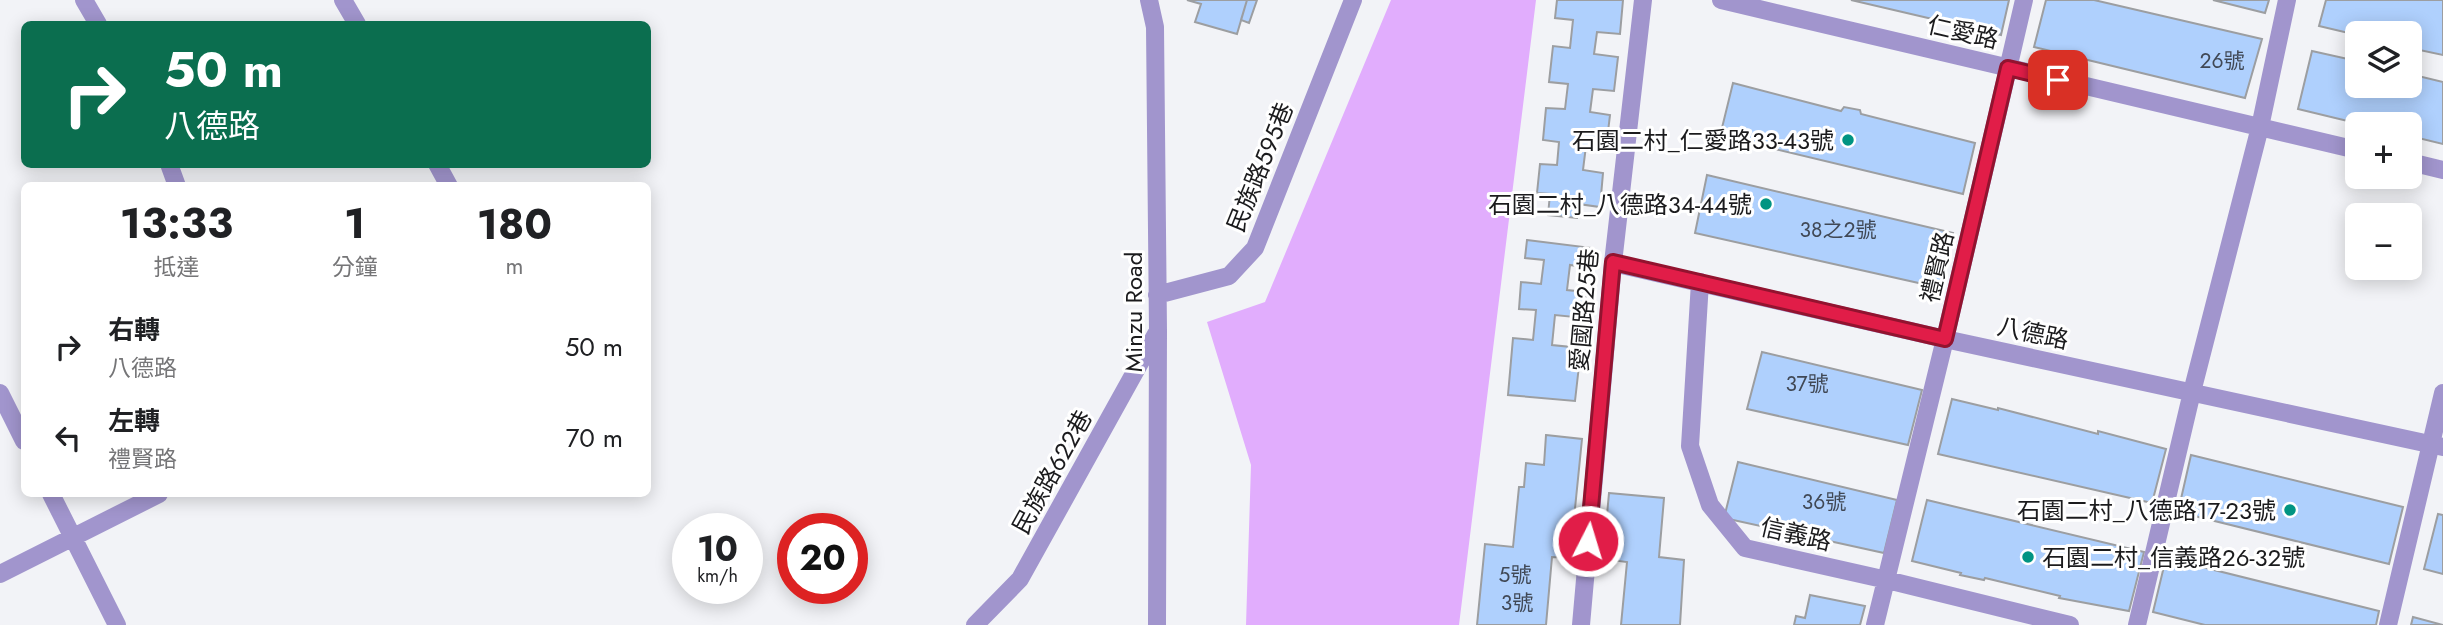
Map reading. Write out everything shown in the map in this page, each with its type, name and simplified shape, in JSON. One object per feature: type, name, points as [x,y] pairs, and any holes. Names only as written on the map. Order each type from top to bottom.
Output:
[{"type":"street","points":[[84,0],[97,21]]},
{"type":"street","points":[[343,0],[355,21]]},
{"type":"street","name":"Minzu Road","points":[[1149,0],[1155,27],[1157,625]]},
{"type":"street","name":"民族路595巷","points":[[1157,295],[1228,276],[1255,248],[1353,0]]},
{"type":"street","name":"愛國路25巷","points":[[1581,625],[1613,262],[1643,0]]},
{"type":"street","name":"仁愛路","points":[[1721,0],[2345,147]]},
{"type":"street","name":"禮賢路","points":[[1875,625],[2024,0]]},
{"type":"street","points":[[2137,625],[2192,391],[2260,127],[2287,0]]},
{"type":"street","points":[[2422,165],[2443,170]]},
{"type":"street","name":"八德路","points":[[1613,262],[1945,339],[2437,445]]},
{"type":"street","name":"信義路","points":[[1700,282],[1690,446],[1710,505],[1745,548],[2070,625]]},
{"type":"street","name":"民族路622巷","points":[[975,625],[1020,579],[1158,331]]},
{"type":"street","points":[[0,393],[21,435]]},
{"type":"street","points":[[2389,625],[2437,445],[2443,393]]},
{"type":"street","points":[[52,497],[117,625]]},
{"type":"street","points":[[0,574],[153,497]]},
{"type":"shaded area","points":[[1391,0],[1536,0],[1459,625],[1246,625],[1251,465],[1207,322],[1265,302]]},
{"type":"building","points":[[1187,0],[1247,0],[1237,34],[1195,22],[1201,4]]},
{"type":"building","points":[[1247,0],[1257,0],[1249,23],[1241,20]]},
{"type":"building","points":[[1557,0],[1623,0],[1620,34],[1597,32],[1594,54],[1618,57],[1614,91],[1593,89],[1590,112],[1610,115],[1606,148],[1586,146],[1583,170],[1603,173],[1600,207],[1578,204],[1577,218],[1548,215],[1550,194],[1537,193],[1540,164],[1557,165],[1559,142],[1543,140],[1546,108],[1565,109],[1568,84],[1549,82],[1553,46],[1570,48],[1573,20],[1555,18]]},
{"type":"building","points":[[1851,0],[2009,0],[2001,35]]},
{"type":"building","points":[[2046,0],[2094,0],[2262,39],[2245,98],[2034,47]]},
{"type":"building","points":[[2213,0],[2269,0],[2265,13]]},
{"type":"building","points":[[2326,0],[2443,0],[2443,55],[2422,51],[2422,21],[2345,21],[2345,32],[2319,26]]},
{"type":"building","points":[[2312,51],[2345,58],[2345,98],[2422,98],[2422,77],[2443,82],[2443,144],[2422,139],[2422,112],[2345,112],[2345,120],[2298,109]]},
{"type":"building","name":"石園二村_仁愛路33-43號","points":[[1733,83],[1841,111],[1844,107],[1860,110],[1861,114],[1975,143],[1963,194],[1720,136]]},
{"type":"building","name":"石園二村_八德路34-44號","points":[[1707,175],[1953,233],[1941,288],[1695,233]]},
{"type":"building","points":[[1527,240],[1592,248],[1590,268],[1570,265],[1567,290],[1586,292],[1584,318],[1555,315],[1552,345],[1581,348],[1575,401],[1508,395],[1513,338],[1533,340],[1536,310],[1519,309],[1521,282],[1541,284],[1544,260],[1525,258]]},
{"type":"building","points":[[1762,352],[1922,390],[1908,445],[1747,409]]},
{"type":"building","points":[[1952,399],[2166,449],[2152,503],[1938,454]]},
{"type":"building","points":[[1546,435],[1582,439],[1570,558],[1552,557],[1546,625],[1477,625],[1485,544],[1513,547],[1519,487],[1524,487],[1526,463],[1544,465]]},
{"type":"building","name":"石園二村_八德路17-23號","points":[[2191,455],[2403,507],[2389,564],[2178,512]]},
{"type":"building","points":[[1738,462],[1897,500],[1884,553],[1724,518]]},
{"type":"building","points":[[1609,493],[1664,498],[1659,557],[1684,560],[1680,625],[1621,625],[1627,562],[1603,559]]},
{"type":"building","name":"石園二村_信義路26-32號","points":[[1927,500],[2144,552],[2129,611],[2059,598],[2060,596],[1985,578],[1984,580],[1960,575],[1961,573],[1912,561]]},
{"type":"building","points":[[2438,514],[2443,515],[2443,574],[2424,569]]},
{"type":"building","points":[[2166,558],[2379,611],[2376,625],[2205,625],[2153,612]]},
{"type":"building","points":[[1810,595],[1865,606],[1860,625],[1794,625],[1796,616],[1805,618]]},
{"type":"building","points":[[2413,617],[2443,625],[2411,625]]},
{"type":"place","name":"石園二村_仁愛路33-43號","points":[[1848,140]]},
{"type":"place","name":"石園二村_八德路34-44號","points":[[1766,204]]},
{"type":"place","name":"石園二村_八德路17-23號","points":[[2290,510]]},
{"type":"place","name":"石園二村_信義路26-32號","points":[[2028,557]]},
{"type":"route","points":[[1588,541],[1613,262],[1945,339],[2008,68],[2058,80]]}]
